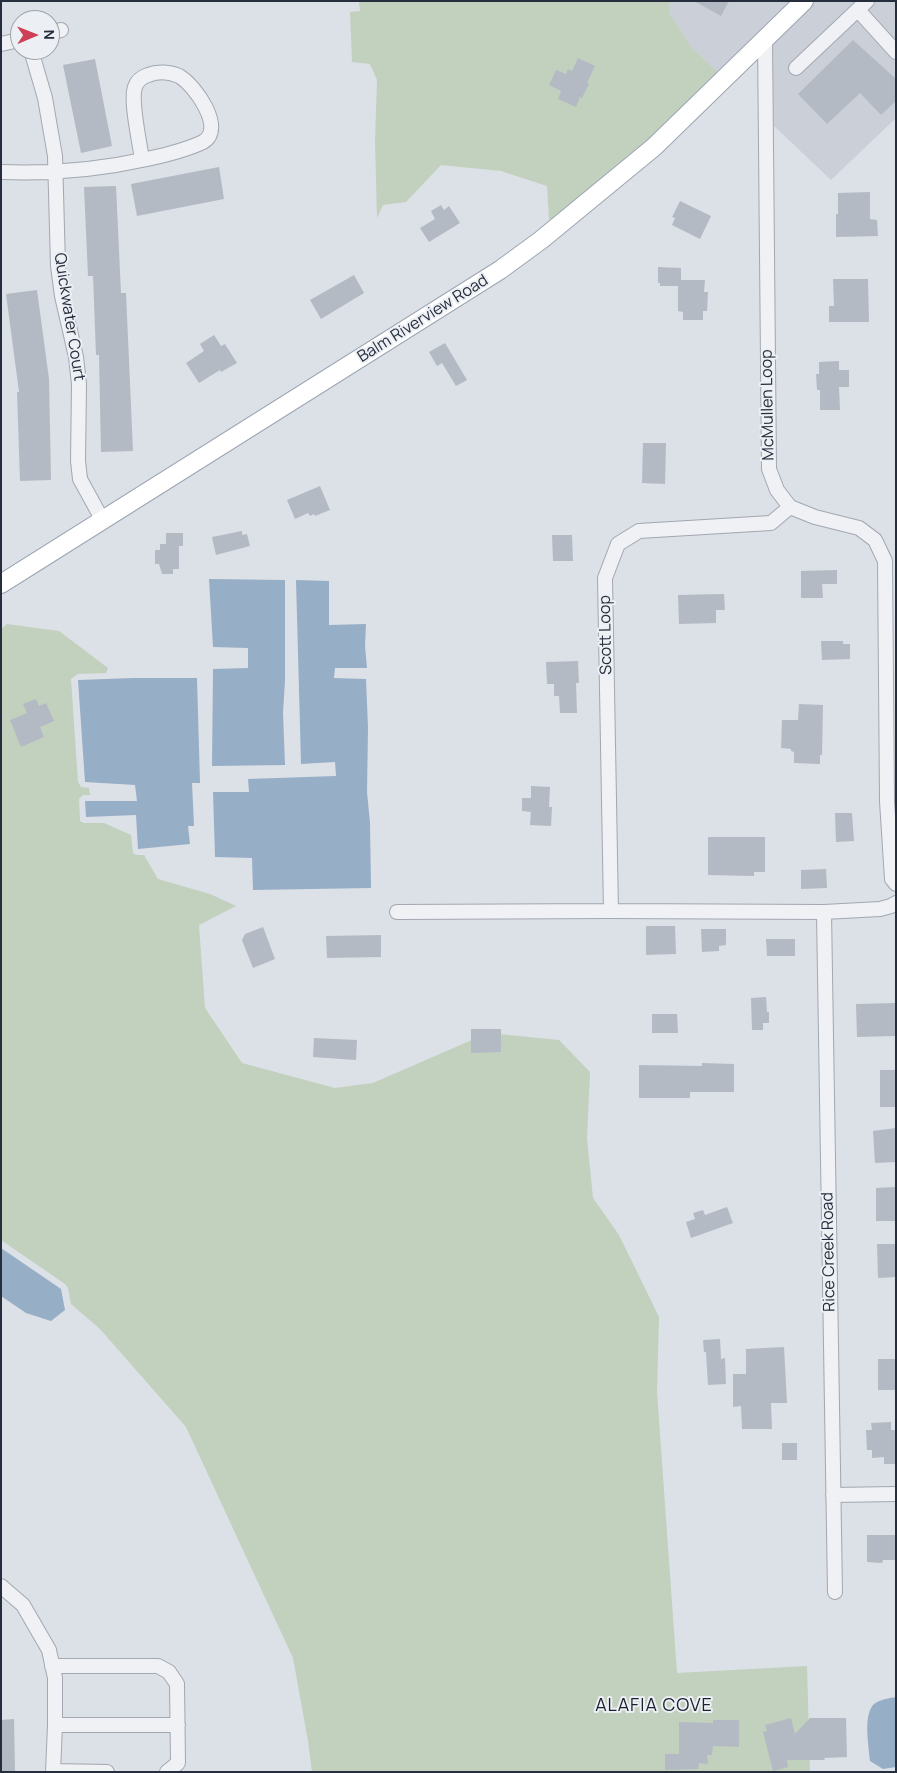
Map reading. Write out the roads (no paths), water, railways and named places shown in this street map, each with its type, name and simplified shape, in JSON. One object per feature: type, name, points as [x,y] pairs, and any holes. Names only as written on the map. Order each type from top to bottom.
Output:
[{"type":"main road","name":"Balm Riverview Road","points":[[1,584],[500,270],[541,240],[654,147],[804,1]]},
{"type":"street","points":[[796,68],[862,6],[896,52]]},
{"type":"street","name":"McMullen Loop","points":[[765,39],[769,469],[777,490],[790,507]]},
{"type":"street","name":"Quickwater Court","points":[[33,60],[50,119],[56,173],[58,266],[62,296],[76,357],[79,384],[78,461],[80,479],[103,521]]},
{"type":"street","points":[[1,172],[56,173],[100,168],[142,160],[196,146],[208,140],[211,134],[211,122],[207,109],[192,88],[180,76],[170,73],[152,73],[140,79],[135,85],[133,99],[142,160]]},
{"type":"street","points":[[790,507],[815,517],[859,528],[875,540],[885,561],[887,801],[892,879],[896,884]]},
{"type":"street","name":"Scott Loop","points":[[611,911],[605,578],[618,544],[639,531],[771,523],[790,507]]},
{"type":"street","points":[[397,912],[824,912],[880,909],[896,903]]},
{"type":"street","name":"Rice Creek Road","points":[[824,912],[835,1592]]},
{"type":"street","points":[[833,1495],[896,1494]]},
{"type":"street","points":[[1,1586],[23,1605],[49,1650],[55,1678],[53,1771],[107,1772]]},
{"type":"street","points":[[52,1666],[158,1666],[169,1672],[177,1684],[178,1763],[167,1772]]},
{"type":"street","points":[[55,1725],[178,1725]]},
{"type":"water","points":[[209,579],[285,580],[285,681],[283,713],[285,765],[212,766],[213,669],[248,668],[248,648],[213,647]]},
{"type":"water","points":[[296,580],[329,581],[329,625],[366,624],[367,668],[335,668],[334,678],[366,679],[368,728],[367,792],[370,823],[371,888],[253,890],[252,858],[215,857],[213,792],[249,792],[248,779],[336,776],[335,762],[301,764]]},
{"type":"water","points":[[197,678],[200,783],[192,783],[194,826],[188,826],[190,844],[138,849],[136,815],[86,817],[85,801],[137,801],[135,785],[85,782],[78,680]]},
{"type":"water","points":[[1,1248],[61,1289],[65,1310],[51,1321],[26,1313],[1,1296]]},
{"type":"water","points":[[896,1697],[896,1767],[883,1769],[870,1761],[867,1732],[868,1717],[875,1703]]},
{"type":"district","name":"ALAFIA COVE","points":[[654,1706]]}]
